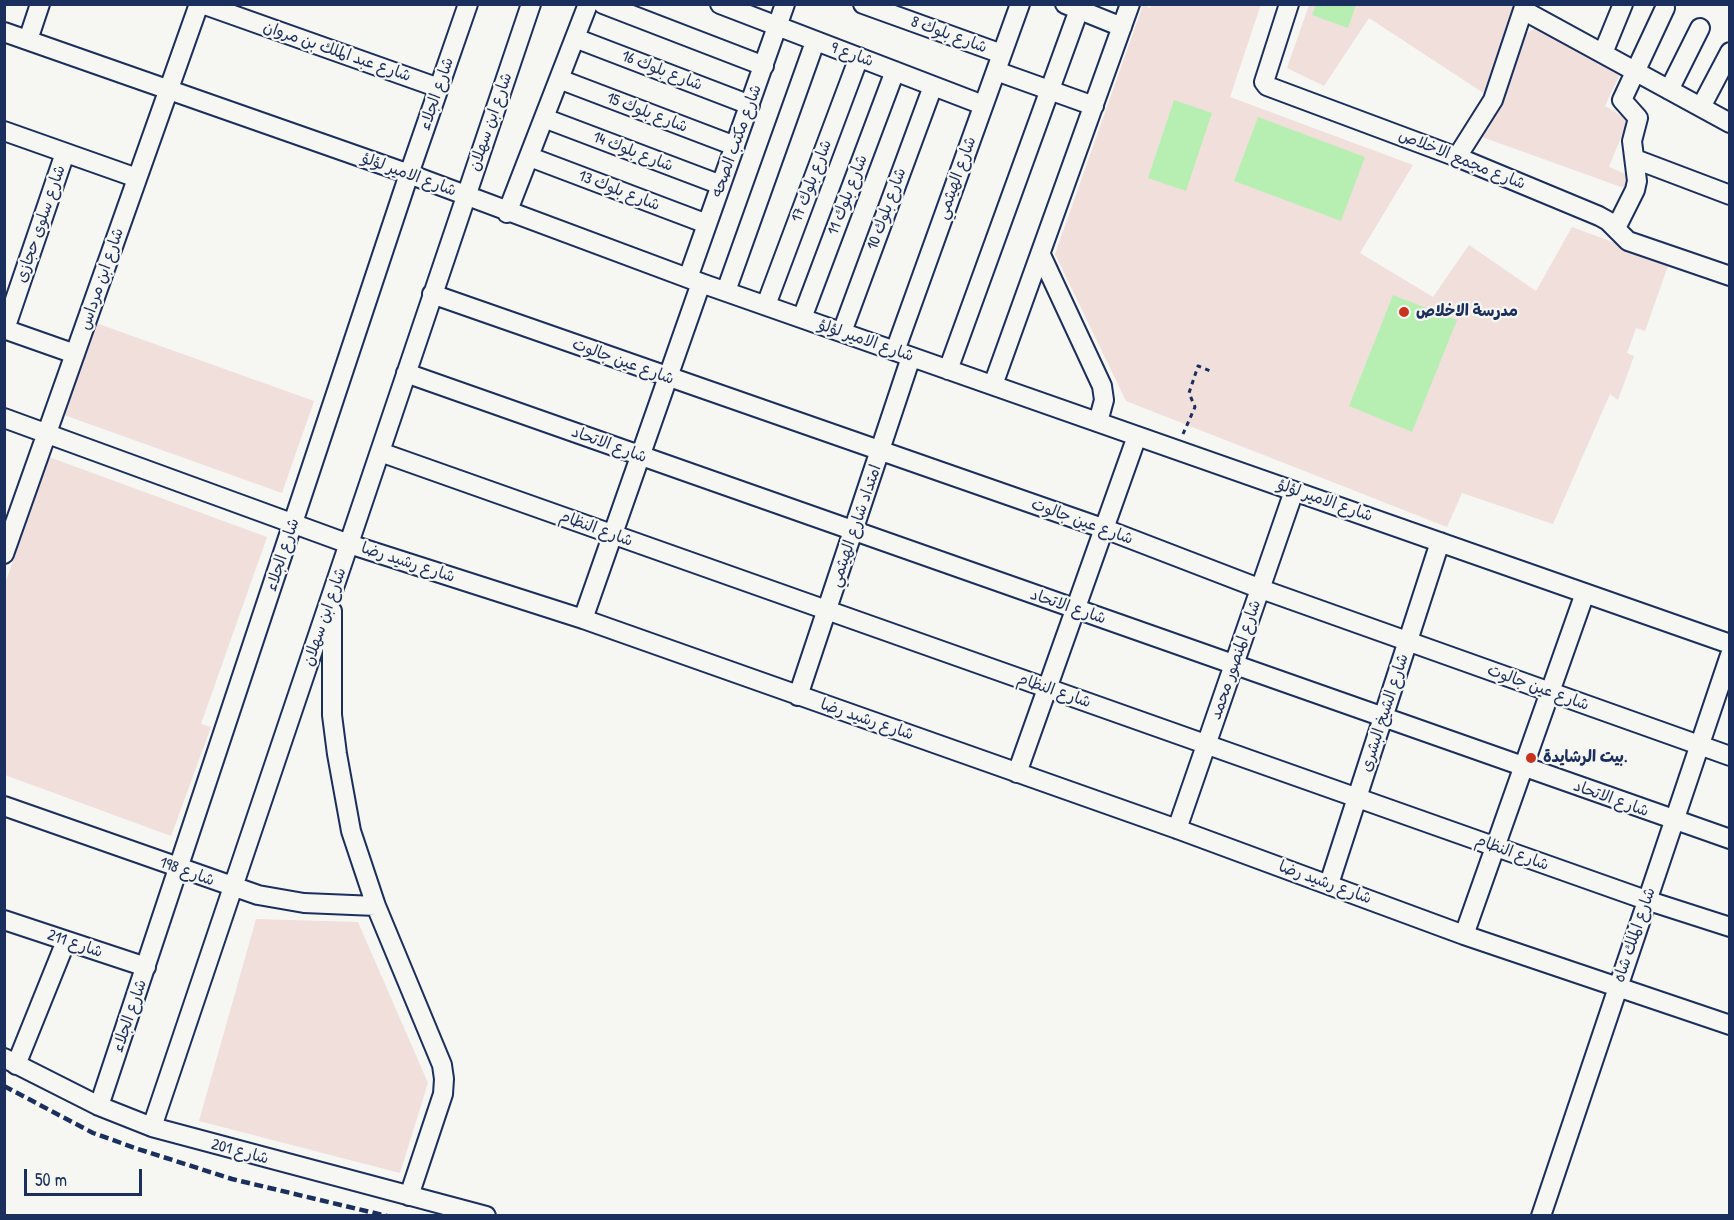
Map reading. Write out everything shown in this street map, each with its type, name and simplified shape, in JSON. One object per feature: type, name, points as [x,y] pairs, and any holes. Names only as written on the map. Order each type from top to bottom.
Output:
[{"type":"street","points":[[27,40],[40,4]]},
{"type":"street","name":"شارع عبد الملك بن مروان","points":[[200,4],[439,88]]},
{"type":"street","name":"شارع ابن مرداس","points":[[4,554],[10,520],[46,433],[200,4]]},
{"type":"street","name":"شارع الجلاء","points":[[99,1106],[180,869],[409,174],[468,4]]},
{"type":"street","name":"شارع ابن سهلان","points":[[152,1127],[531,4]]},
{"type":"street","points":[[507,213],[588,4]]},
{"type":"street","points":[[603,4],[764,66]]},
{"type":"street","name":"شارع 9","points":[[720,4],[984,105]]},
{"type":"street","name":"شارع مكتب الصحه","points":[[583,619],[669,378],[708,224],[785,4]]},
{"type":"street","name":"شارع بلوك 8","points":[[863,4],[999,62],[1050,90],[1094,106]]},
{"type":"street","points":[[993,385],[1130,4]]},
{"type":"street","name":"شارع مجمع الاخلاص","points":[[1289,4],[1265,78],[1267,86],[1457,157],[1599,216],[1616,228],[1628,241],[1730,276]]},
{"type":"street","points":[[1603,54],[1623,4]]},
{"type":"street","name":"شارع الهيثمي","points":[[903,354],[999,62],[1014,6]]},
{"type":"street","points":[[948,370],[1050,90],[1075,6],[1122,27]]},
{"type":"street","points":[[1457,157],[1493,100],[1524,7],[1603,54],[1730,123]]},
{"type":"street","points":[[1616,228],[1635,190],[1637,172],[1632,141],[1638,118],[1622,100],[1665,8]]},
{"type":"street","points":[[1669,90],[1700,28]]},
{"type":"street","name":"شارع الامير لؤلؤ","points":[[4,32],[409,174],[507,213],[694,280],[1730,644]]},
{"type":"street","name":"شارع بلوك 16","points":[[575,38],[750,105]]},
{"type":"street","points":[[726,291],[815,42]]},
{"type":"street","points":[[1701,107],[1730,52]]},
{"type":"street","name":"شارع بلوك 17","points":[[766,305],[859,57]]},
{"type":"street","name":"شارع بلوك 11","points":[[802,318],[895,71]]},
{"type":"street","name":"شارع بلوك 15","points":[[559,79],[735,146]]},
{"type":"street","name":"شارع بلوك 10","points":[[842,332],[933,86]]},
{"type":"street","name":"شارع بلوك 14","points":[[544,118],[721,185]]},
{"type":"street","points":[[4,131],[137,178]]},
{"type":"street","name":"شارع سلوى حجازى","points":[[5,329],[65,153]]},
{"type":"street","name":"شارع بلوك 13","points":[[530,157],[708,224]]},
{"type":"street","points":[[1635,159],[1730,195]]},
{"type":"street","points":[[1041,255],[1102,386],[1104,400],[1098,422]]},
{"type":"street","name":"شارع عين جالوت","points":[[432,294],[1105,529],[1261,589],[1730,756]]},
{"type":"street","points":[[5,329],[75,354]]},
{"type":"street","name":"امتداد شارع الهيثمي","points":[[798,696],[881,452],[903,354]]},
{"type":"street","name":"شارع الاتحاد","points":[[406,373],[1076,610],[1235,663],[1673,821],[1730,839]]},
{"type":"street","name":"شارع رشيد رضا","points":[[4,418],[349,544],[583,619],[1177,829],[1464,935],[1730,1025]]},
{"type":"street","points":[[1017,773],[1137,436]]},
{"type":"street","name":"شارع النظام","points":[[380,452],[1646,900],[1730,927]]},
{"type":"street","name":"شارع المنصور محمد","points":[[1177,829],[1294,491]]},
{"type":"street","name":"شارع الشيخ البشرى","points":[[1329,884],[1440,542]]},
{"type":"street","points":[[1464,935],[1585,593]]},
{"type":"street","points":[[332,597],[331,685],[337,754],[351,831],[376,906],[442,1065],[444,1079],[443,1094],[409,1196]]},
{"type":"street","name":"شارع الملك شاه","points":[[1542,1215],[1730,655]]},
{"type":"street","name":"شارع 198","points":[[4,806],[233,888],[304,903],[376,906]]},
{"type":"street","name":"شارع 211","points":[[4,920],[146,968]]},
{"type":"street","points":[[10,1062],[66,941]]},
{"type":"street","name":"شارع 201","points":[[10,1062],[99,1106],[152,1127],[486,1215]]},
{"type":"path","points":[[1175,449],[1194,407],[1189,393],[1198,366],[1213,372]]},
{"type":"shaded area","name":"مدرسة الاخلاص","points":[[1153,4],[1261,4],[1230,97],[1413,165],[1360,253],[1433,297],[1469,245],[1536,291],[1572,227],[1669,263],[1645,331],[1636,328],[1627,353],[1634,356],[1618,400],[1610,394],[1553,524],[1462,493],[1447,527],[1126,401],[1055,254],[1143,5],[1150,8]]},
{"type":"shaded area","points":[[1309,5],[1514,5],[1485,94],[1369,18],[1324,86],[1287,68]]},
{"type":"shaded area","points":[[1536,28],[1620,74],[1605,106],[1628,120],[1609,167],[1628,175],[1624,188],[1482,137],[1496,112],[1526,33]]},
{"type":"shaded area","points":[[96,323],[314,401],[282,493],[64,415]]},
{"type":"shaded area","points":[[49,457],[267,537],[201,724],[211,727],[171,836],[5,775],[5,584]]},
{"type":"shaded area","points":[[256,919],[358,922],[428,1083],[400,1173],[199,1121]]},
{"type":"green space","points":[[1316,4],[1356,5],[1348,28],[1312,15]]},
{"type":"green space","points":[[1174,100],[1212,113],[1186,191],[1148,178]]},
{"type":"green space","points":[[1258,117],[1365,157],[1341,221],[1234,181]]},
{"type":"green space","points":[[1393,295],[1457,320],[1412,432],[1349,406]]},
{"type":"railway","points":[[4,1086],[93,1133],[138,1149],[232,1179],[387,1216]]},
{"type":"place","name":"مدرسة الاخلاص","points":[[1404,312]]},
{"type":"place","name":"بيت الرشايدة.","points":[[1531,758]]}]
